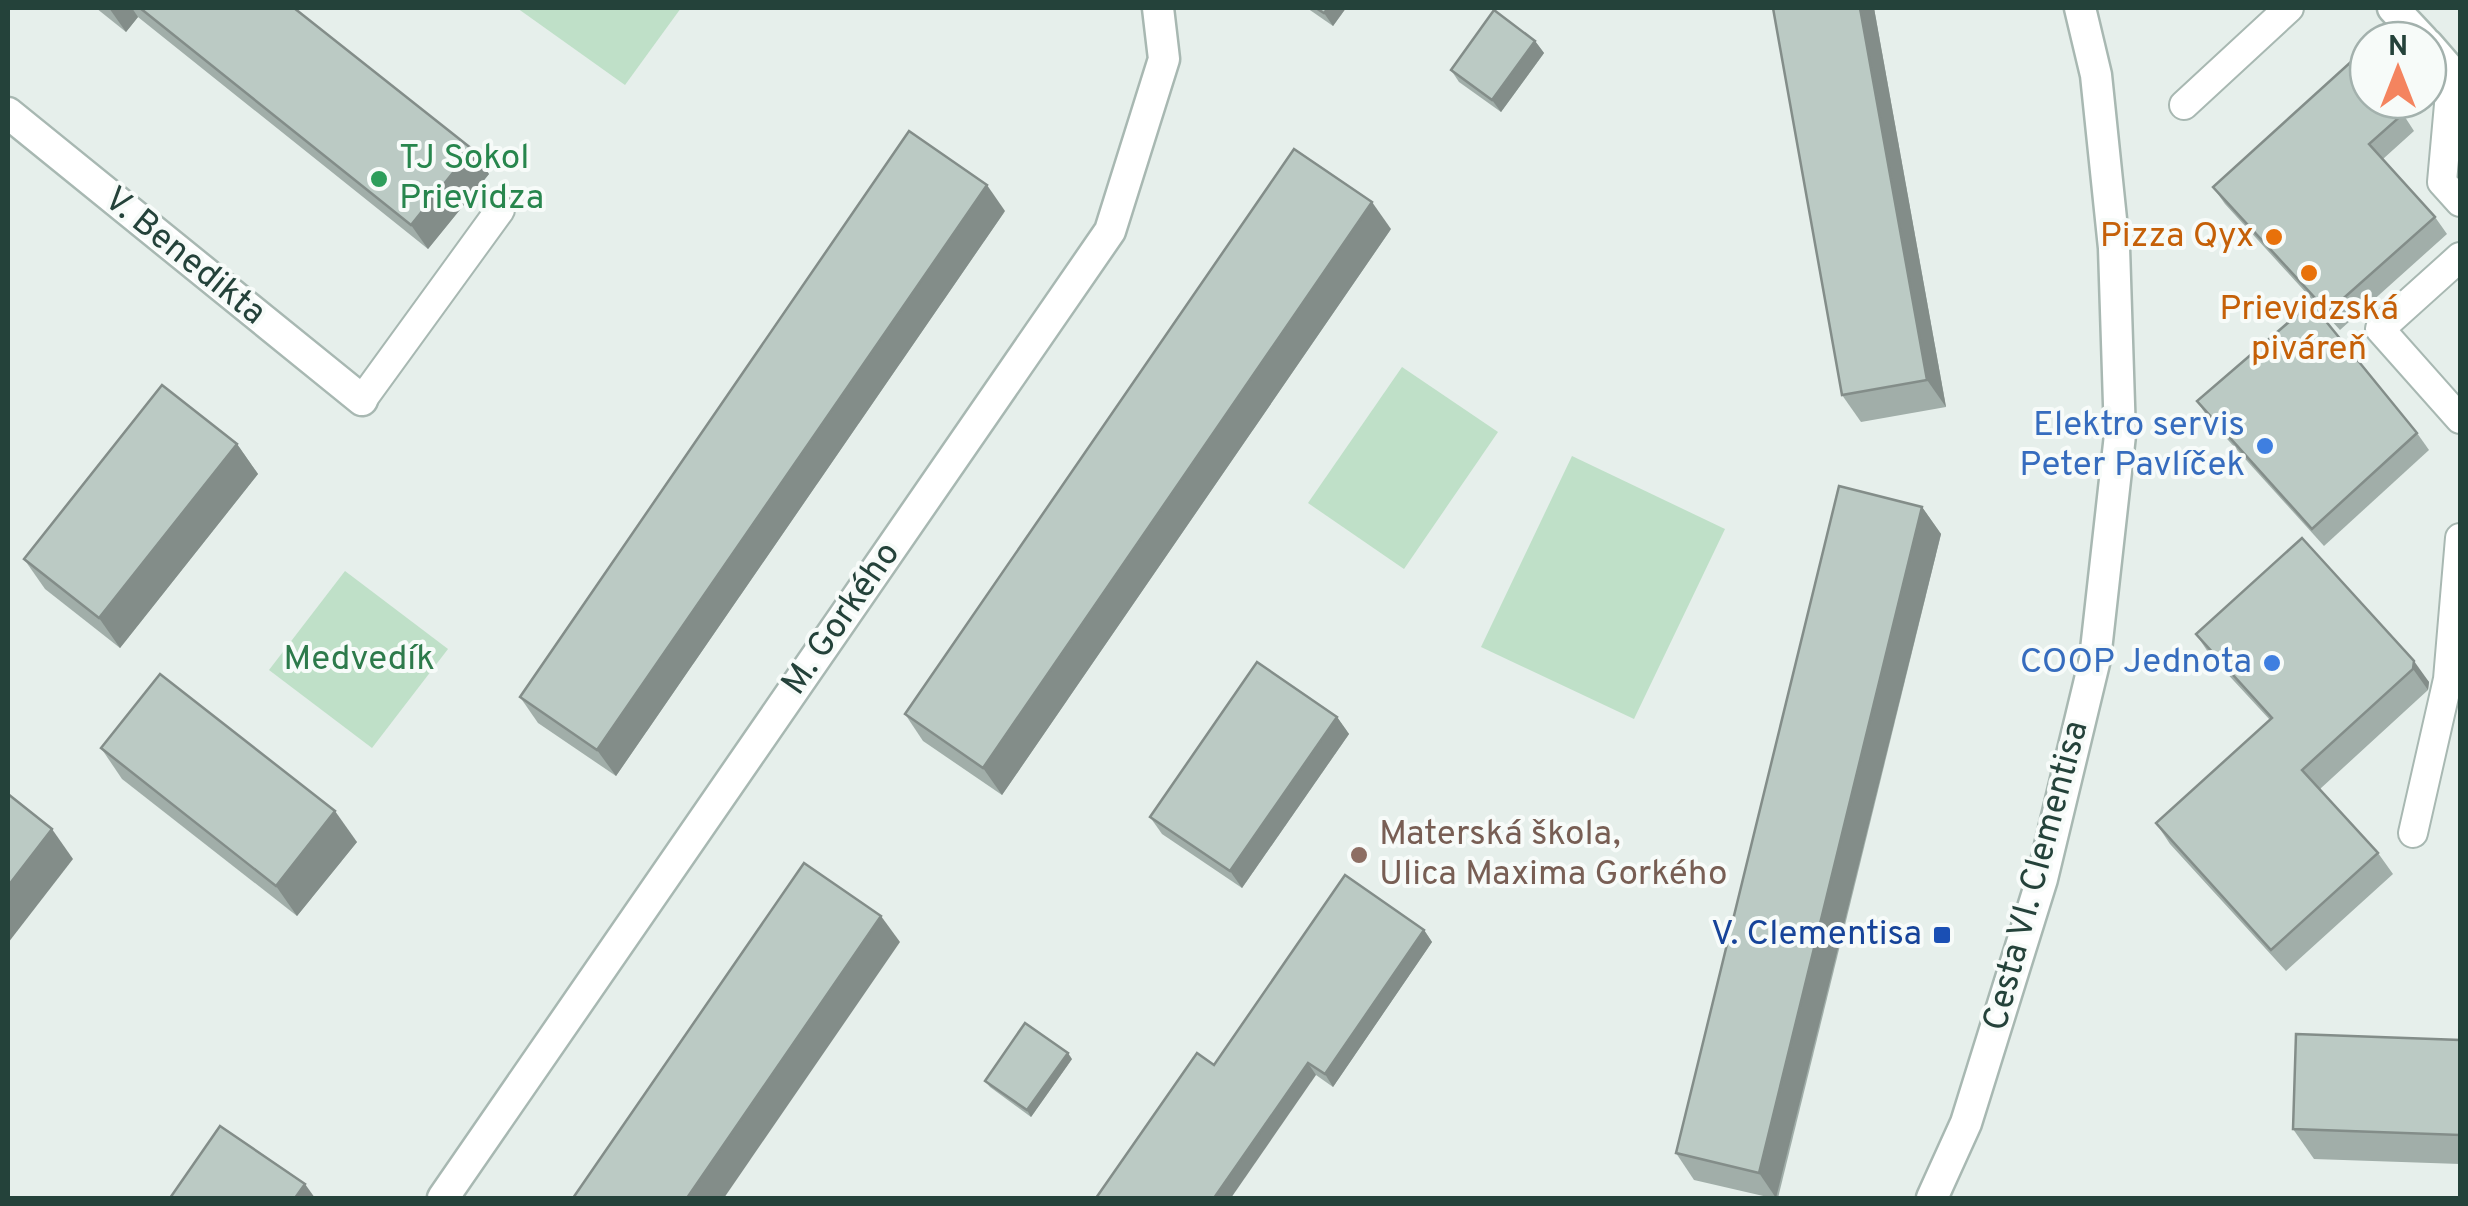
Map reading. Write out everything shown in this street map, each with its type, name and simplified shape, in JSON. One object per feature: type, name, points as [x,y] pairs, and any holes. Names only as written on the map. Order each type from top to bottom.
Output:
[{"type":"street","name":"M. Gorkého","points":[[442,1198],[1110,232],[1164,58],[1158,8]]},
{"type":"street","name":"Cesta Vl. Clementisa","points":[[1932,1198],[1966,1122],[2042,879],[2094,658],[2120,436],[2114,248],[2096,76],[2080,8]]},
{"type":"street","name":"V. Benedikta","points":[[8,113],[362,400]]},
{"type":"lane","points":[[2184,105],[2289,8]]},
{"type":"lane","points":[[2456,77],[2442,182],[2460,202]]},
{"type":"lane","points":[[362,400],[500,210]]},
{"type":"lane","points":[[2460,257],[2380,329],[2460,419]]},
{"type":"lane","points":[[2413,833],[2448,679],[2460,538]]},
{"type":"green space","points":[[517,8],[681,8],[625,85]]},
{"type":"green space","points":[[1402,367],[1498,432],[1404,569],[1308,503]]},
{"type":"green space","points":[[1572,456],[1725,529],[1634,719],[1481,647]]},
{"type":"green space","name":"Medvedík","points":[[345,571],[448,649],[372,748],[269,670]]},
{"type":"building","points":[[140,8],[294,8],[472,149],[411,225]]},
{"type":"building","points":[[1773,8],[1860,8],[1927,380],[1842,395]]},
{"type":"building","points":[[1494,10],[1535,41],[1492,100],[1451,70]]},
{"type":"building","points":[[2348,65],[2348,120],[2396,120],[2369,144],[2435,217],[2328,312],[2213,187]]},
{"type":"building","points":[[909,131],[987,185],[597,750],[520,697]]},
{"type":"building","points":[[1294,149],[1372,202],[983,768],[905,714]]},
{"type":"building","points":[[2311,303],[2417,433],[2312,529],[2197,401]]},
{"type":"building","points":[[162,385],[237,444],[99,618],[24,559]]},
{"type":"building","points":[[1839,486],[1922,507],[1759,1173],[1676,1153]]},
{"type":"building","points":[[2302,538],[2414,661],[2413,669],[2302,770],[2378,853],[2271,950],[2156,823],[2272,718],[2196,634]]},
{"type":"building","points":[[1257,662],[1337,717],[1230,871],[1150,817]]},
{"type":"building","points":[[160,674],[335,811],[276,886],[101,748]]},
{"type":"building","points":[[8,794],[52,829],[8,886]]},
{"type":"building","points":[[804,863],[881,916],[687,1198],[573,1198]]},
{"type":"building","points":[[1345,875],[1424,930],[1325,1074],[1308,1063],[1214,1198],[1096,1198],[1197,1053],[1214,1065]]},
{"type":"building","points":[[1025,1023],[1068,1053],[1027,1110],[985,1081]]},
{"type":"building","points":[[2296,1034],[2460,1040],[2460,1135],[2293,1129]]},
{"type":"building","points":[[220,1126],[305,1184],[295,1198],[170,1198]]},
{"type":"place","name":"TJ Sokol Prievidza","points":[[379,179]]},
{"type":"place","name":"Pizza Qyx","points":[[2274,237]]},
{"type":"place","name":"Prievidzská piváreň","points":[[2309,273]]},
{"type":"place","name":"Elektro servis Peter Pavlíček","points":[[2265,446]]},
{"type":"place","name":"COOP Jednota","points":[[2272,663]]},
{"type":"place","name":"Materská škola, Ulica Maxima Gorkého","points":[[1359,855]]},
{"type":"place","name":"V. Clementisa","points":[[1942,935]]}]
